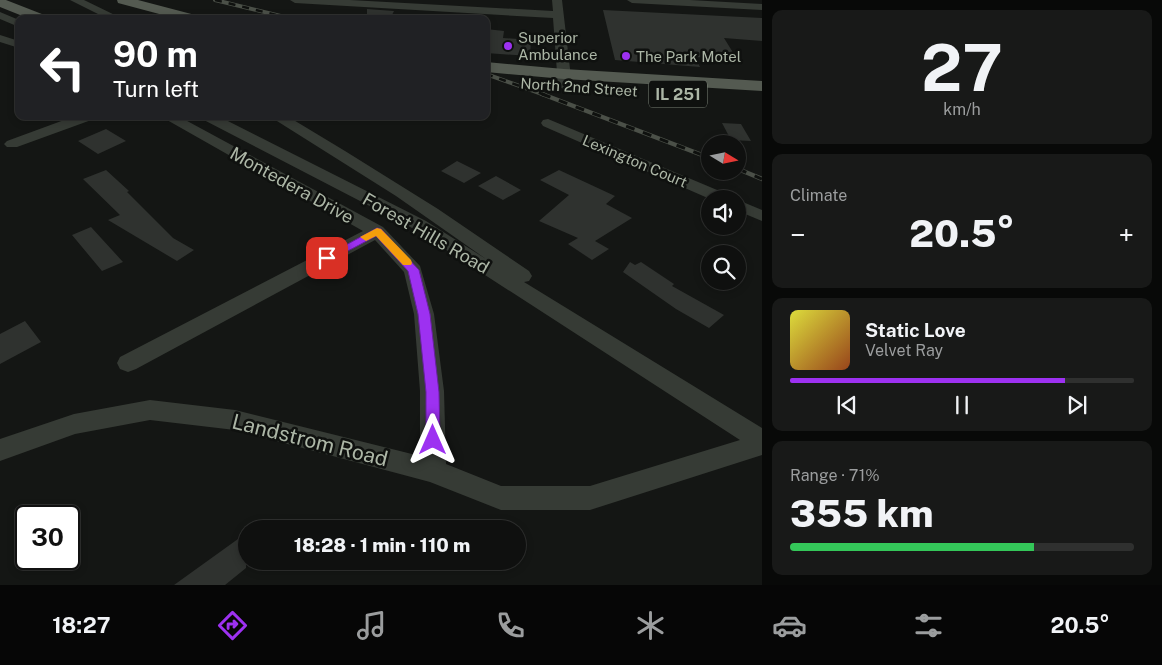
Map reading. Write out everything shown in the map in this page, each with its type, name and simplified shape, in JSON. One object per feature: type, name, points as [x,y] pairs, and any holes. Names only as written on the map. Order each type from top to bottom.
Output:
[{"type":"main road","points":[[123,0],[179,15]]},
{"type":"main road","points":[[0,2],[32,15]]},
{"type":"main road","name":"North 2nd Street","points":[[490,68],[564,80],[762,99]]},
{"type":"main road","name":"North 2nd Street","points":[[490,81],[564,80],[762,86]]},
{"type":"street","points":[[75,0],[109,15]]},
{"type":"street","points":[[295,0],[558,15]]},
{"type":"street","points":[[557,0],[564,80]]},
{"type":"street","points":[[632,0],[762,7]]},
{"type":"street","points":[[0,14],[15,22]]},
{"type":"street","points":[[0,38],[15,44]]},
{"type":"street","points":[[12,144],[78,120]]},
{"type":"street","name":"Montedera Drive","points":[[174,120],[377,231],[414,270],[424,314],[432,392],[433,472]]},
{"type":"street","name":"Forest Hills Road","points":[[214,120],[420,226],[762,443]]},
{"type":"street","name":"Forest Hills Road","points":[[283,120],[339,153],[473,239],[637,364]]},
{"type":"street","name":"Lexington Court","points":[[548,123],[701,190]]},
{"type":"street","points":[[746,209],[762,216]]},
{"type":"street","points":[[128,363],[377,231]]},
{"type":"street","name":"Landstrom Road","points":[[0,450],[74,424],[150,410],[235,420],[433,472],[501,498],[590,498],[762,443]]},
{"type":"building","points":[[367,9],[394,11],[392,15],[367,15]]},
{"type":"building","points":[[603,10],[762,18],[762,41],[724,38],[737,59],[695,57],[700,67],[615,60]]},
{"type":"building","name":"Superior Ambulance","points":[[490,29],[504,31],[503,38],[531,40],[530,56],[490,53]]},
{"type":"building","points":[[722,123],[741,124],[751,141],[746,141],[746,135],[728,135]]},
{"type":"building","points":[[106,129],[126,141],[98,154],[78,141]]},
{"type":"building","points":[[457,161],[481,173],[464,183],[441,171]]},
{"type":"building","points":[[106,170],[129,191],[127,192],[173,238],[194,250],[177,261],[108,220],[120,215],[83,179]]},
{"type":"building","points":[[559,170],[615,196],[606,204],[632,218],[595,241],[609,249],[592,260],[568,244],[578,238],[539,221],[569,195],[540,180]]},
{"type":"building","points":[[496,176],[521,190],[503,200],[478,186]]},
{"type":"building","points":[[91,227],[123,262],[102,271],[72,235]]},
{"type":"building","points":[[630,262],[635,265],[641,262],[674,284],[672,286],[724,315],[709,328],[676,309],[623,272]]},
{"type":"building","points":[[25,321],[41,342],[0,364],[0,334]]},
{"type":"building","points":[[238,539],[238,570],[244,570],[225,585],[174,585]]},
{"type":"railway","points":[[215,0],[277,15]]},
{"type":"railway","points":[[490,75],[545,95]]},
{"type":"railway","points":[[542,94],[701,155]]},
{"type":"railway","points":[[746,172],[762,179]]},
{"type":"slow traffic","points":[[366,237],[377,231],[407,263]]},
{"type":"place","name":"Superior Ambulance","points":[[508,46]]},
{"type":"place","name":"The Park Motel","points":[[626,56]]},
{"type":"route","points":[[327,258],[377,231],[414,270],[424,314],[432,392],[433,440]]}]
